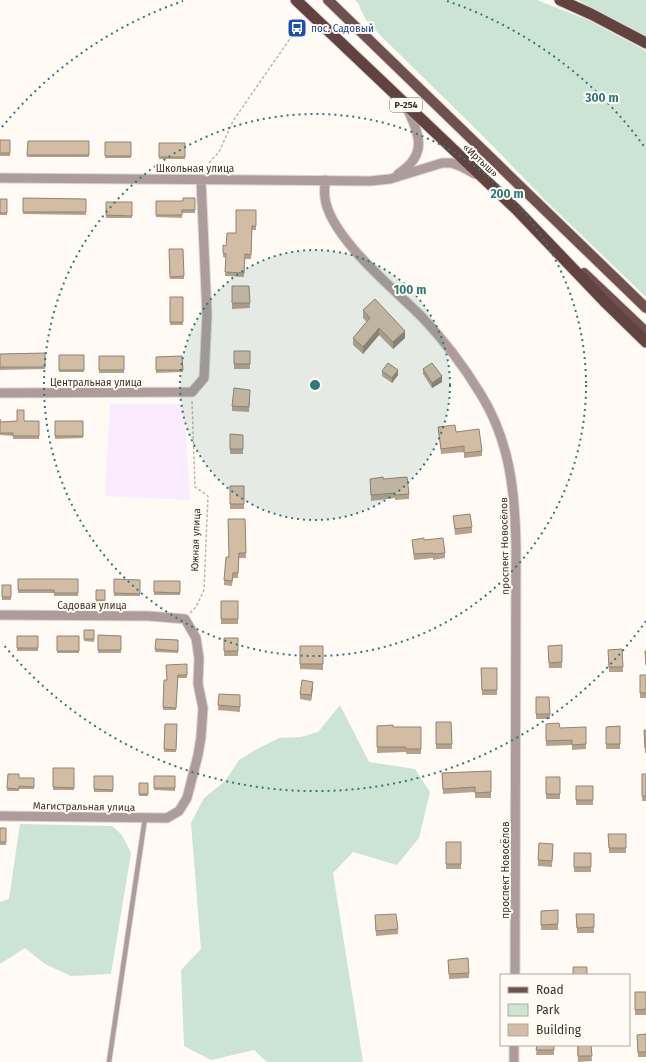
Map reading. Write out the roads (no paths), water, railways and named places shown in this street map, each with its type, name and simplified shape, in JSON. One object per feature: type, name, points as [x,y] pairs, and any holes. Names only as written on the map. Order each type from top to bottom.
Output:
[{"type":"highway","name":"«Иртыш»","points":[[296,0],[516,209],[604,301],[646,342]]},
{"type":"highway","points":[[560,0],[598,17],[646,43]]},
{"type":"main road","points":[[328,0],[646,308]]},
{"type":"main road","points":[[516,209],[646,332]]},
{"type":"street","points":[[390,179],[408,167],[414,160],[418,150],[416,128],[405,104]]},
{"type":"street","name":"Школьная улица","points":[[0,178],[370,180],[390,179],[442,163],[452,163],[486,181]]},
{"type":"street","name":"Центральная улица","points":[[0,393],[192,392],[204,378],[207,315],[200,180]]},
{"type":"street","name":"проспект Новосёлов","points":[[325,180],[325,198],[331,215],[342,233],[358,254],[421,317],[445,344],[463,368],[480,393],[493,418],[509,464],[516,515],[515,974]]},
{"type":"street","name":"Садовая улица","points":[[0,615],[149,616],[185,619],[196,638],[199,658],[198,684],[203,708],[201,737],[187,798],[179,811],[167,818]]},
{"type":"street","name":"Магистральная улица","points":[[0,816],[167,818]]},
{"type":"street","points":[[514,1046],[514,1062]]},
{"type":"lane","points":[[109,1062],[146,818]]},
{"type":"place","name":"пос. Садовый","points":[[297,28]]}]
